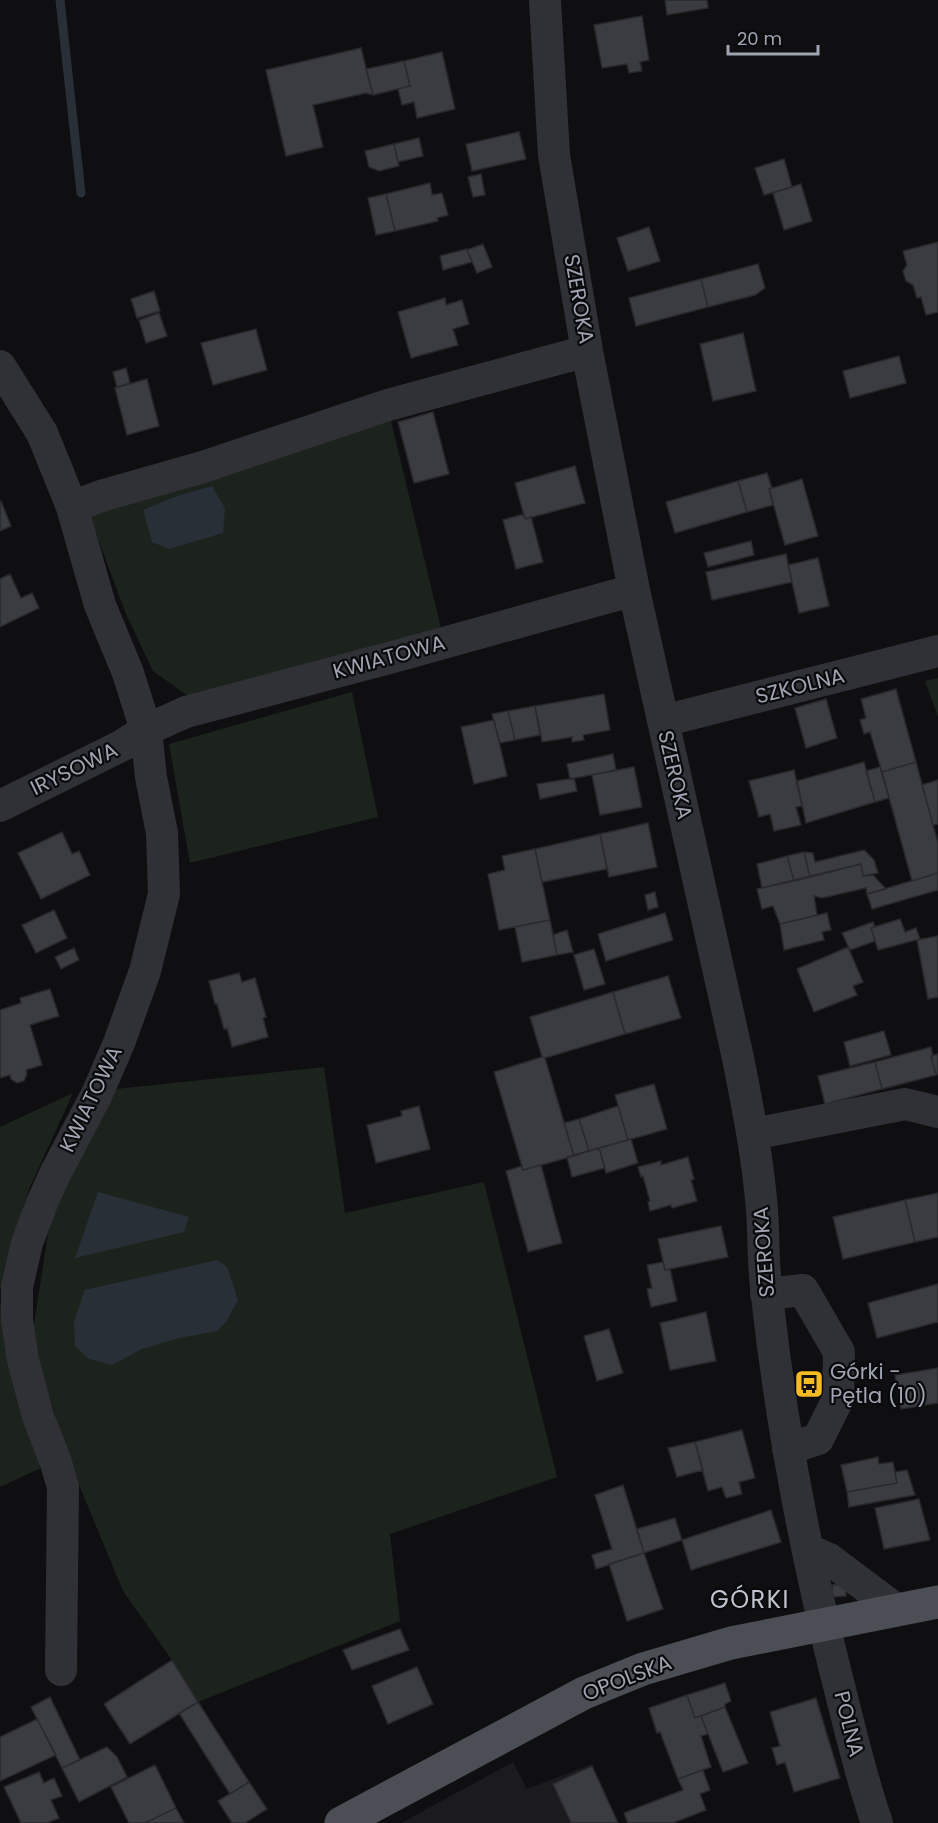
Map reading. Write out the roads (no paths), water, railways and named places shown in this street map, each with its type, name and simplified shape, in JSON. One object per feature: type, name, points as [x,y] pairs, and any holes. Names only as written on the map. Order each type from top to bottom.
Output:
[{"type":"main road","name":"OPOLSKA","points":[[341,1823],[584,1693],[643,1669],[684,1655],[731,1643],[938,1602]]},
{"type":"street","name":"SZEROKA","points":[[544,0],[554,155],[587,351],[634,590],[753,1134],[762,1209],[766,1294],[782,1417],[824,1625]]},
{"type":"street","points":[[72,507],[101,496],[203,467],[388,405],[587,351]]},
{"type":"street","name":"KWIATOWA","points":[[0,366],[42,433],[72,507],[100,605],[128,673],[146,730],[151,777],[162,833],[164,894],[145,971],[119,1043],[97,1094],[42,1203],[27,1243],[17,1287],[17,1320],[23,1360],[38,1416],[63,1487],[61,1670]]},
{"type":"street","name":"KWIATOWA","points":[[146,730],[186,712],[634,590]]},
{"type":"street","name":"SZKOLNA","points":[[663,721],[938,651]]},
{"type":"street","name":"IRYSOWA","points":[[0,806],[123,745],[146,730]]},
{"type":"street","points":[[753,1134],[905,1104],[938,1112]]},
{"type":"street","points":[[766,1294],[802,1290],[839,1352],[838,1400],[818,1439],[788,1449]]},
{"type":"street","points":[[808,1550],[829,1559],[897,1610]]},
{"type":"street","name":"POLNA","points":[[824,1625],[866,1791],[877,1823]]},
{"type":"waterway","points":[[60,0],[81,193]]},
{"type":"place","name":"Górki - Pętla (10)","points":[[809,1384]]},
{"type":"district","name":"GÓRKI","points":[[750,1600]]}]
